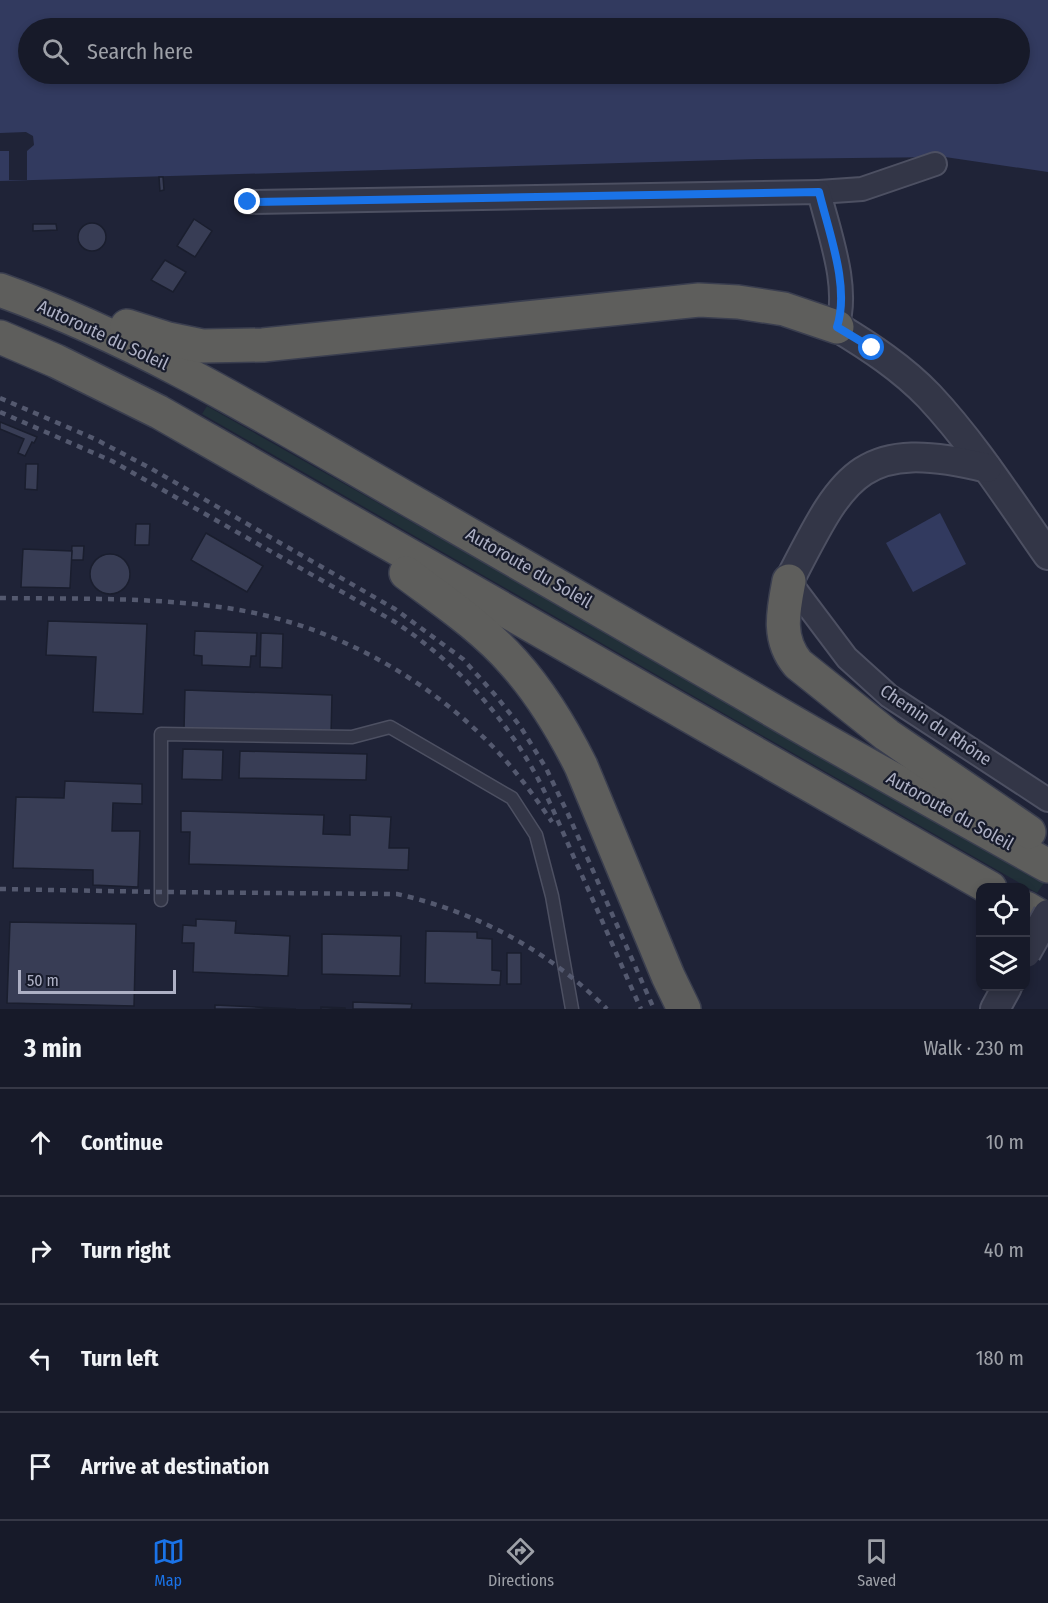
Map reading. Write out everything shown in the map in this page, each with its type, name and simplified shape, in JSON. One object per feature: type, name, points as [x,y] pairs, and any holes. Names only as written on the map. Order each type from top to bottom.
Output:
[{"type":"highway","points":[[0,288],[168,339],[202,346],[263,345],[699,300],[738,302],[784,309],[837,327]]},
{"type":"highway","name":"Autoroute du Soleil","points":[[0,288],[105,334],[221,393],[1048,866]]},
{"type":"highway","points":[[0,337],[119,391],[981,883]]},
{"type":"highway","points":[[299,492],[465,618],[512,661],[534,687],[566,734],[581,766],[668,976],[684,1009]]},
{"type":"highway","points":[[789,581],[784,608],[783,635],[788,650],[798,664],[887,735],[1048,845]]},
{"type":"highway","points":[[1030,910],[1048,921]]},
{"type":"street","points":[[248,202],[819,192],[862,189],[935,164]]},
{"type":"street","points":[[819,192],[841,282],[842,312],[837,327],[872,348],[900,369],[929,396],[987,468],[1048,555]]},
{"type":"street","points":[[789,581],[821,518],[838,494],[853,477],[874,464],[894,458],[916,456],[951,459],[987,468]]},
{"type":"street","name":"Chemin du Rhône","points":[[789,581],[847,658],[889,696],[1048,800]]},
{"type":"street","points":[[1030,946],[1048,914]]},
{"type":"lane","points":[[161,900],[161,734],[352,737],[390,728],[512,798],[524,816],[536,835],[552,896],[572,1009]]},
{"type":"shaded area","points":[[207,406],[1044,883],[1037,893],[1030,889],[1030,883],[1020,883],[202,414]]},
{"type":"water","points":[[0,0],[1048,0],[1048,172],[945,157],[758,159],[0,181]]},
{"type":"water","points":[[940,513],[966,564],[913,592],[886,543]]},
{"type":"pier","points":[[26,132],[33,136],[34,145],[27,151],[27,180],[9,180],[9,151],[0,151],[0,133]]},
{"type":"building","points":[[159,177],[163,177],[164,190],[160,191]]},
{"type":"building","points":[[194,219],[212,231],[195,257],[177,246]]},
{"type":"building","points":[[92,223],[102,227],[106,237],[102,247],[92,251],[82,247],[78,237],[82,227]]},
{"type":"building","points":[[33,224],[56,224],[57,230],[33,231]]},
{"type":"building","points":[[165,260],[186,272],[173,292],[151,280]]},
{"type":"building","points":[[0,422],[37,437],[25,456],[18,453],[24,439],[0,429]]},
{"type":"building","points":[[26,464],[38,464],[37,490],[25,489]]},
{"type":"building","points":[[136,524],[150,524],[149,545],[135,545]]},
{"type":"building","points":[[206,533],[263,566],[247,592],[191,560]]},
{"type":"building","points":[[72,546],[84,546],[83,560],[71,560]]},
{"type":"building","points":[[23,549],[72,551],[70,588],[21,587]]},
{"type":"building","points":[[110,554],[124,560],[130,574],[124,588],[110,594],[96,588],[90,574],[96,560]]},
{"type":"building","points":[[48,621],[147,624],[143,714],[93,712],[96,657],[46,655]]},
{"type":"building","points":[[195,631],[257,633],[256,656],[251,656],[250,667],[202,665],[202,656],[194,655]]},
{"type":"building","points":[[261,633],[283,634],[282,668],[260,667]]},
{"type":"building","points":[[185,690],[332,695],[331,734],[184,730]]},
{"type":"building","points":[[183,749],[223,750],[222,780],[182,779]]},
{"type":"building","points":[[240,751],[367,754],[366,780],[239,778]]},
{"type":"building","points":[[65,781],[142,784],[142,804],[113,803],[112,831],[140,831],[138,887],[93,885],[93,870],[13,868],[16,797],[64,798]]},
{"type":"building","points":[[181,811],[324,815],[323,834],[350,835],[350,815],[391,817],[389,848],[409,848],[408,870],[189,864],[190,832],[181,832]]},
{"type":"building","points":[[196,919],[236,921],[235,933],[290,936],[288,976],[193,972],[194,943],[182,943],[183,925],[196,926]]},
{"type":"building","points":[[10,922],[136,924],[134,1006],[7,1003]]},
{"type":"building","points":[[426,931],[477,932],[477,938],[492,939],[492,970],[501,971],[500,985],[425,983]]},
{"type":"building","points":[[322,934],[401,936],[400,976],[322,974]]},
{"type":"building","points":[[507,953],[521,953],[521,984],[507,984]]},
{"type":"building","points":[[353,1002],[412,1004],[411,1009],[353,1009]]},
{"type":"building","points":[[215,1005],[296,1009],[215,1009]]},
{"type":"building","points":[[321,1007],[345,1008],[345,1009],[321,1009]]},
{"type":"railway","points":[[0,398],[95,439],[150,468],[395,609],[463,659],[520,726],[546,768],[654,1009]]},
{"type":"railway","points":[[0,412],[112,461],[395,622],[417,637],[457,671],[508,730],[536,775],[641,1009]]},
{"type":"railway","points":[[0,598],[114,599],[199,604],[265,615],[338,640],[374,657],[407,677],[469,723],[511,767],[552,822]]},
{"type":"railway","points":[[0,889],[397,894],[455,911],[510,936],[561,969],[607,1009]]},
{"type":"route","points":[[248,202],[819,192],[841,282],[842,312],[837,327],[872,348]]}]
